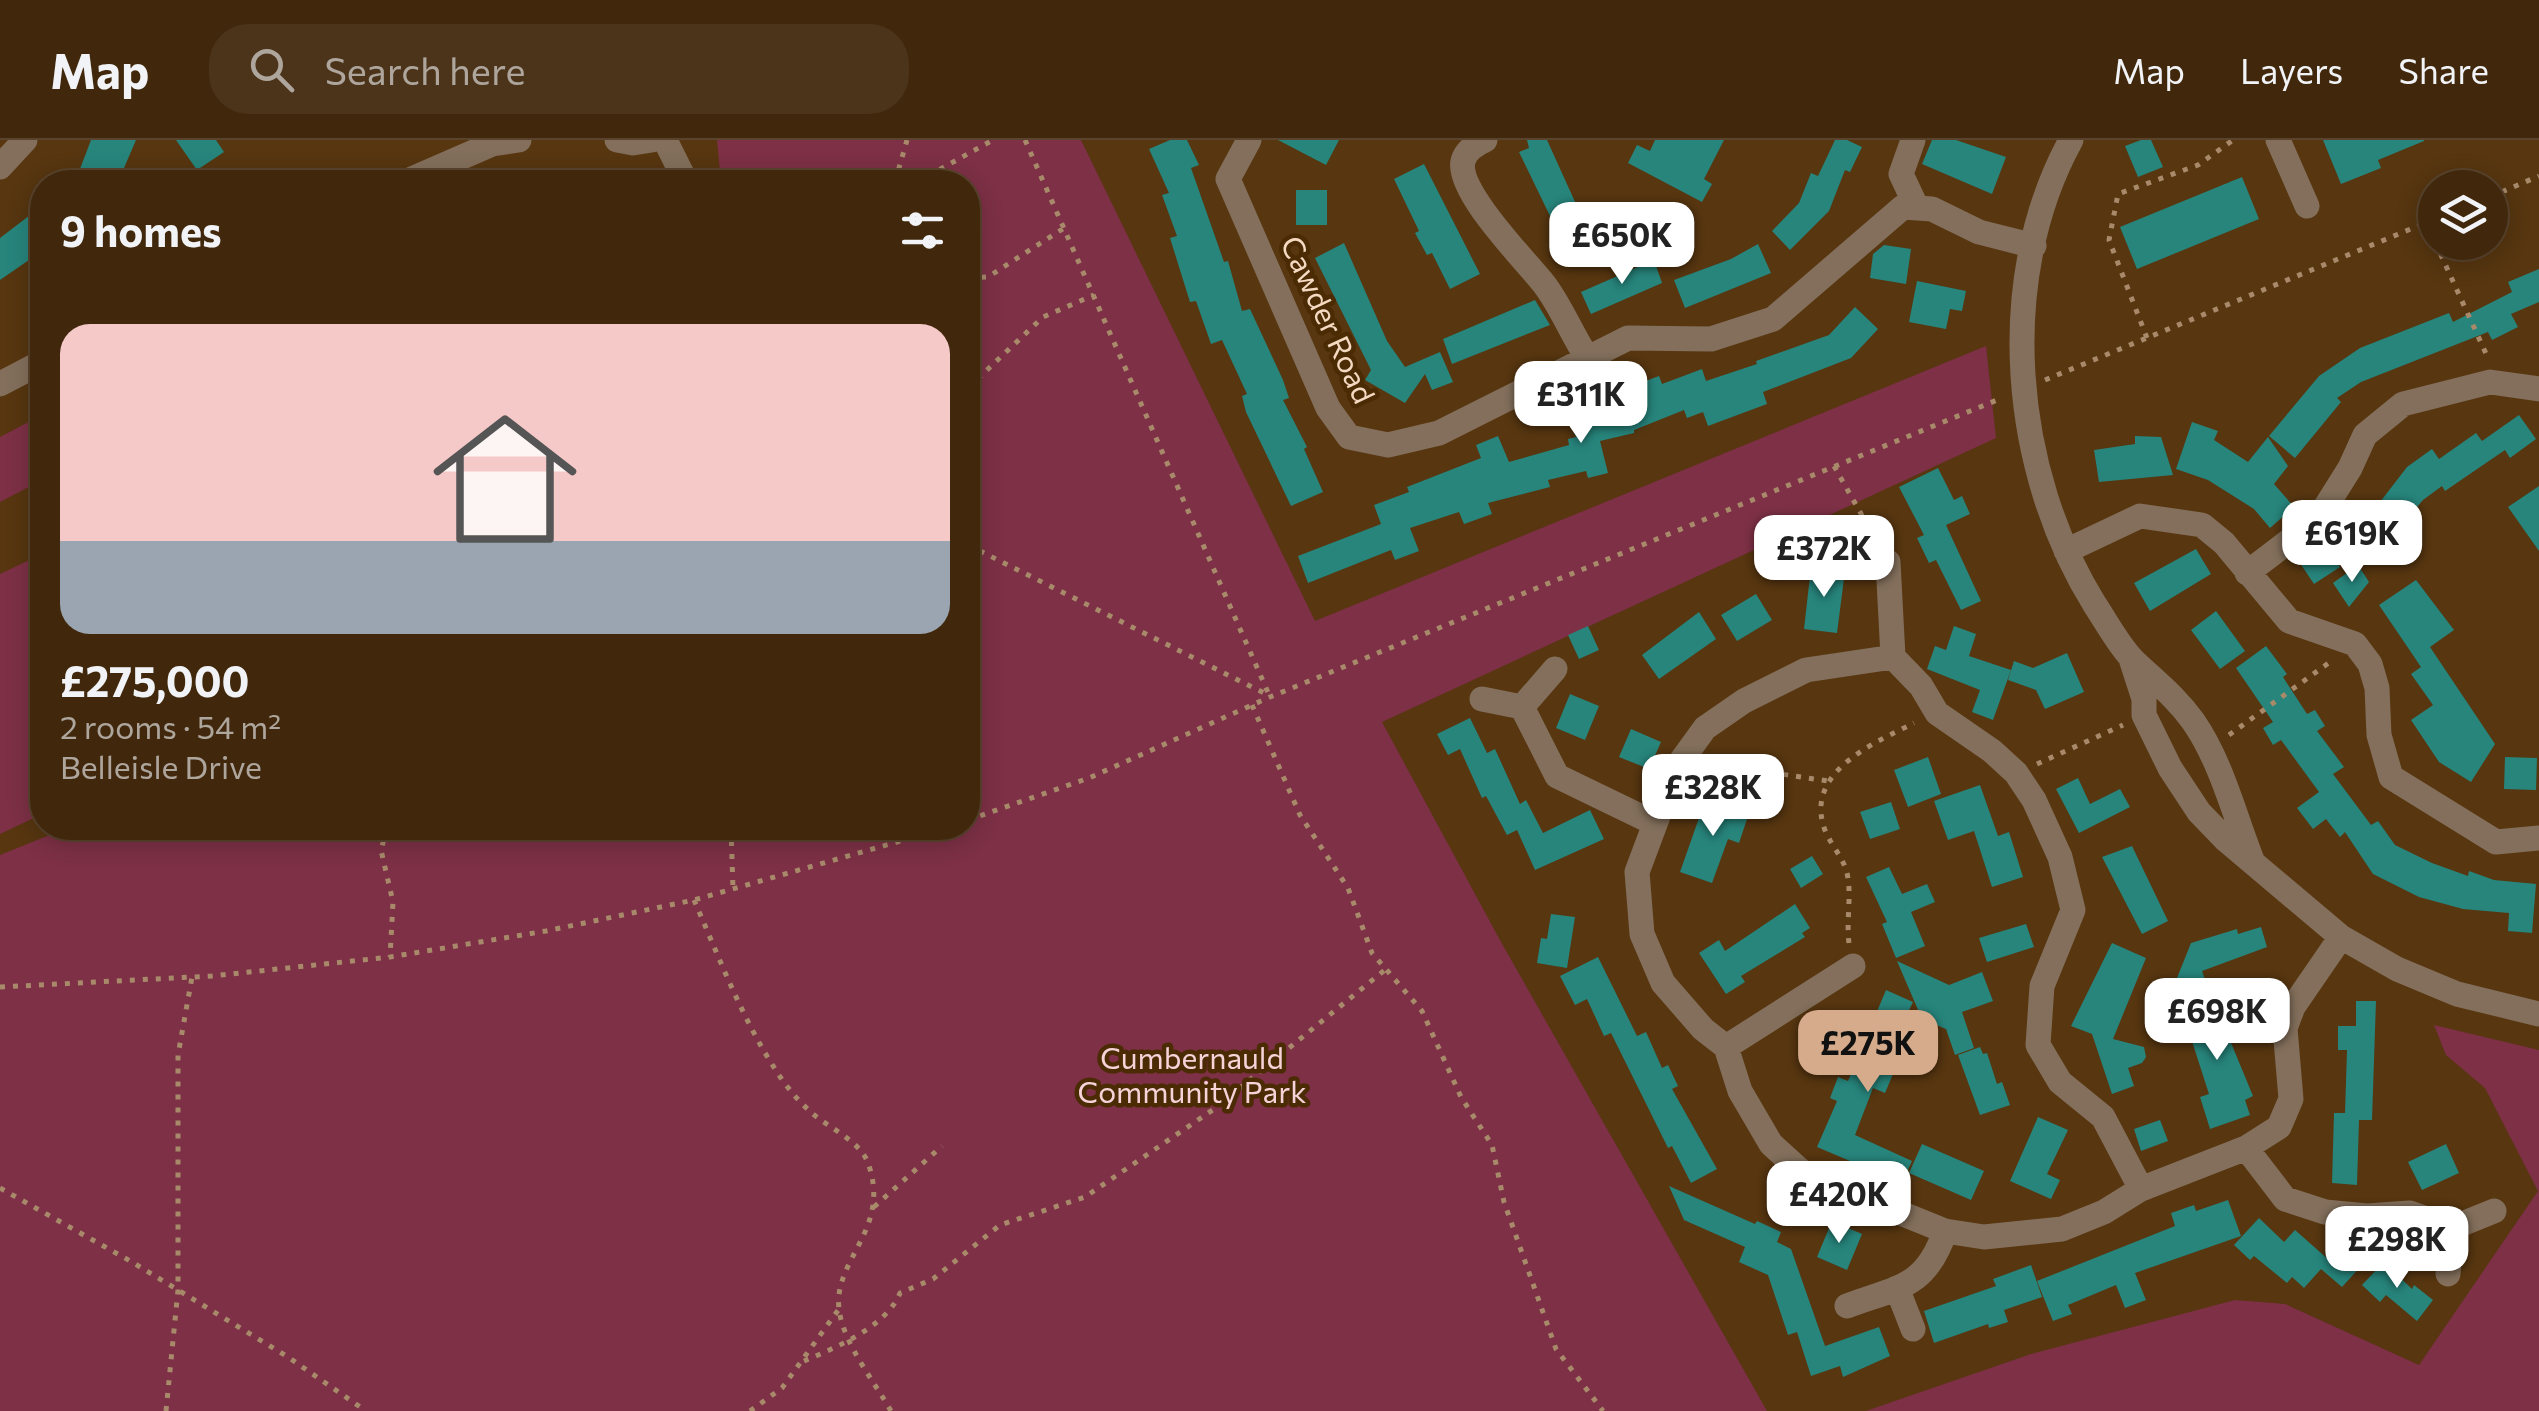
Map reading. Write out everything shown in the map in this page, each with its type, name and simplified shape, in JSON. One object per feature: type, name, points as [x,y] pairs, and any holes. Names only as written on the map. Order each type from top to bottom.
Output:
[{"type":"street","points":[[0,167],[26,140]]},
{"type":"street","points":[[432,170],[494,142],[518,140]]},
{"type":"street","points":[[617,140],[652,140]]},
{"type":"street","points":[[665,140],[680,170]]},
{"type":"street","points":[[1485,140],[1468,151],[1463,161],[1468,182],[1502,236],[1547,287],[1588,358]]},
{"type":"street","points":[[1913,140],[1901,174],[1917,208],[1932,209],[1980,232],[2034,246]]},
{"type":"street","points":[[2071,140],[2057,166],[2034,246],[2024,342],[2029,433],[2040,483],[2066,551],[2094,603],[2131,658],[2166,688],[2210,748],[2252,860]]},
{"type":"street","points":[[2278,140],[2307,206]]},
{"type":"street","name":"Cawder Road","points":[[1247,141],[1228,178],[1328,408],[1349,437],[1388,445],[1439,433],[1628,338],[1711,340],[1773,318],[1806,294],[1872,230],[1902,208],[1917,208]]},
{"type":"street","points":[[0,384],[30,368]]},
{"type":"street","points":[[2248,573],[2318,518],[2365,436],[2403,404],[2446,390],[2499,382],[2539,389]]},
{"type":"street","points":[[2066,551],[2140,516],[2202,525],[2224,543],[2290,621],[2355,644],[2370,664],[2378,688],[2379,735],[2391,777],[2496,842],[2539,838]]},
{"type":"street","points":[[1888,562],[1894,657],[1921,686],[1937,713],[2016,773],[2034,800],[2060,857],[2073,910],[2042,986],[2038,1045],[2060,1082],[2103,1117],[2141,1188]]},
{"type":"street","points":[[1894,657],[1842,663],[1790,678],[1744,701],[1705,728],[1676,768],[1636,872],[1642,934],[1663,983],[1703,1030],[1726,1046],[1740,1091],[1771,1144],[1804,1174],[1945,1231],[1984,1236],[2062,1229],[2104,1212],[2141,1188],[2246,1148],[2279,1127],[2291,1099],[2285,1028],[2293,1007],[2341,937]]},
{"type":"street","points":[[2131,658],[2144,699],[2144,715],[2170,768],[2199,812],[2252,860],[2341,937],[2397,969],[2458,994],[2539,1014]]},
{"type":"street","points":[[1522,707],[1555,668]]},
{"type":"street","points":[[1482,699],[1522,707]]},
{"type":"street","points":[[1522,707],[1557,776],[1654,823]]},
{"type":"street","points":[[1726,1046],[1853,966]]},
{"type":"street","points":[[2246,1148],[2285,1200],[2326,1212],[2367,1216],[2410,1213],[2452,1228],[2494,1211]]},
{"type":"street","points":[[2448,1274],[2452,1228]]},
{"type":"street","points":[[1847,1306],[1924,1274],[1937,1255],[1945,1231]]},
{"type":"street","points":[[1897,1288],[1913,1329]]},
{"type":"path","points":[[898,170],[907,140]]},
{"type":"path","points":[[939,170],[993,140]]},
{"type":"path","points":[[1025,140],[1270,696]]},
{"type":"path","points":[[2147,338],[2110,240],[2118,194],[2198,165],[2233,140]]},
{"type":"path","points":[[2508,189],[2539,176]]},
{"type":"path","points":[[980,816],[1089,778],[1270,696],[2418,226]]},
{"type":"path","points":[[980,277],[988,277],[1064,228]]},
{"type":"path","points":[[2443,260],[2499,382]]},
{"type":"path","points":[[980,377],[1043,317],[1094,295]]},
{"type":"path","points":[[1834,466],[1888,562]]},
{"type":"path","points":[[980,552],[1270,696]]},
{"type":"path","points":[[2210,748],[2355,644]]},
{"type":"path","points":[[1252,705],[1300,815],[1348,888],[1372,952],[1422,1011],[1461,1097],[1492,1145],[1504,1202],[1556,1349],[1604,1411]]},
{"type":"path","points":[[1853,966],[1847,872],[1822,824],[1822,801],[1828,781],[1864,747],[1937,713]]},
{"type":"path","points":[[2016,773],[2144,715]]},
{"type":"path","points":[[1684,760],[1828,781]]},
{"type":"path","points":[[384,840],[382,850],[393,902],[390,957]]},
{"type":"path","points":[[732,840],[734,889]]},
{"type":"path","points":[[0,987],[192,977],[390,957],[546,931],[694,900],[904,840]]},
{"type":"path","points":[[694,900],[737,998],[777,1073],[810,1112],[848,1139],[868,1161],[874,1207],[868,1232],[842,1280],[839,1309],[852,1342],[891,1411]]},
{"type":"path","points":[[804,1361],[852,1342],[862,1329],[893,1310],[900,1293],[933,1279],[1000,1225],[1085,1196],[1214,1109],[1386,969]]},
{"type":"path","points":[[166,1411],[178,1290],[178,1055],[192,977]]},
{"type":"path","points":[[874,1207],[942,1146]]},
{"type":"path","points":[[0,1188],[288,1357],[366,1411]]},
{"type":"path","points":[[750,1411],[782,1388],[839,1309]]},
{"type":"green space","name":"Cumbernauld Community Park","points":[[717,140],[1081,140],[1315,621],[1986,346],[1996,438],[1382,722],[1501,942],[1767,1411],[0,1411],[0,855],[37,840],[980,840],[980,170],[720,170]]},
{"type":"green space","points":[[30,421],[30,486],[0,502],[0,437]]},
{"type":"green space","points":[[30,560],[30,820],[0,834],[0,574]]},
{"type":"green space","points":[[2434,1025],[2539,1050],[2539,1411],[1866,1411],[2031,1354],[2235,1300],[2285,1304],[2419,1365],[2538,1191],[2485,1088],[2446,1055]]},
{"type":"building","points":[[91,140],[136,140],[123,170],[80,170]]},
{"type":"building","points":[[176,140],[216,140],[224,152],[197,170]]},
{"type":"building","points":[[1170,140],[1187,140],[1199,165],[1191,168],[1224,262],[1228,261],[1242,311],[1250,309],[1283,380],[1289,398],[1283,400],[1307,447],[1304,449],[1323,492],[1291,506],[1246,412],[1242,396],[1247,394],[1222,340],[1211,344],[1196,301],[1190,302],[1170,238],[1177,236],[1162,195],[1169,193],[1149,149]]},
{"type":"building","points":[[1278,140],[1339,140],[1326,165]]},
{"type":"building","points":[[1527,140],[1547,140],[1576,204],[1550,216],[1519,152],[1529,148]]},
{"type":"building","points":[[1655,140],[1724,140],[1704,179],[1712,184],[1702,202],[1628,163],[1637,145],[1650,151]]},
{"type":"building","points":[[1835,140],[1847,140],[1862,147],[1850,172],[1845,170],[1829,211],[1790,250],[1772,231],[1799,203],[1811,173],[1818,176]]},
{"type":"building","points":[[1932,140],[1956,140],[2006,157],[1992,194],[1922,164]]},
{"type":"building","points":[[2151,140],[2163,167],[2138,177],[2125,146]]},
{"type":"building","points":[[2323,140],[2424,141],[2378,160],[2381,168],[2341,184]]},
{"type":"building","points":[[1424,164],[1480,274],[1450,289],[1432,253],[1427,255],[1415,233],[1419,231],[1394,179]]},
{"type":"building","points":[[2242,177],[2259,219],[2137,269],[2120,227]]},
{"type":"building","points":[[1296,190],[1327,190],[1327,225],[1296,225]]},
{"type":"building","points":[[1601,212],[1609,233],[1581,244],[1573,222]]},
{"type":"building","points":[[30,215],[30,259],[0,280],[0,238]]},
{"type":"building","points":[[1344,243],[1387,341],[1405,367],[1440,352],[1453,382],[1432,390],[1425,374],[1405,403],[1365,380],[1371,370],[1315,258]]},
{"type":"building","points":[[1758,244],[1771,273],[1685,308],[1674,280],[1731,259]]},
{"type":"building","points":[[1884,245],[1911,249],[1906,284],[1870,278],[1873,254]]},
{"type":"building","points":[[1654,260],[1662,283],[1591,314],[1581,292]]},
{"type":"building","points":[[2539,269],[2539,302],[2511,314],[2518,327],[2492,340],[2488,332],[2361,382],[2337,398],[2341,402],[2295,458],[2269,436],[2319,376],[2360,348],[2449,313],[2453,322],[2512,292],[2508,282]]},
{"type":"building","points":[[1917,281],[1966,291],[1962,311],[1950,309],[1946,329],[1909,322]]},
{"type":"building","points":[[1535,300],[1550,325],[1452,364],[1443,339]]},
{"type":"building","points":[[1855,307],[1878,329],[1851,358],[1763,392],[1767,404],[1708,426],[1703,412],[1687,418],[1684,410],[1634,433],[1600,441],[1608,473],[1588,478],[1586,471],[1548,480],[1550,487],[1488,503],[1492,514],[1464,524],[1459,512],[1410,528],[1419,551],[1395,560],[1391,550],[1308,583],[1298,556],[1381,524],[1374,505],[1409,492],[1407,487],[1481,458],[1476,445],[1498,436],[1509,462],[1569,445],[1568,439],[1576,437],[1565,408],[1637,391],[1635,385],[1659,376],[1662,384],[1702,369],[1706,381],[1757,364],[1756,361],[1829,335]]},
{"type":"building","points":[[2519,415],[2536,439],[2510,458],[2505,450],[2445,491],[2442,486],[2423,500],[2406,520],[2414,527],[2399,546],[2367,519],[2407,467],[2432,449],[2439,459],[2476,433],[2482,441]]},
{"type":"building","points":[[2192,422],[2218,431],[2214,440],[2248,462],[2268,437],[2288,466],[2274,484],[2294,507],[2270,528],[2254,509],[2208,480],[2176,469]]},
{"type":"building","points":[[2135,436],[2161,437],[2173,475],[2099,482],[2094,450],[2135,444]]},
{"type":"building","points":[[1938,468],[1954,500],[1962,496],[1970,514],[1946,525],[1981,601],[1961,610],[1936,560],[1929,563],[1917,538],[1924,535],[1899,487]]},
{"type":"building","points":[[2539,486],[2539,551],[2508,507]]},
{"type":"building","points":[[2323,542],[2340,567],[2314,584],[2298,560]]},
{"type":"building","points":[[2196,549],[2211,574],[2150,611],[2134,583]]},
{"type":"building","points":[[2358,565],[2369,582],[2349,607],[2333,583]]},
{"type":"building","points":[[1811,567],[1845,571],[1837,633],[1804,629]]},
{"type":"building","points":[[2416,580],[2454,630],[2430,647],[2495,744],[2471,782],[2439,762],[2411,720],[2433,705],[2411,674],[2421,667],[2379,605]]},
{"type":"building","points":[[1756,594],[1772,620],[1737,641],[1721,615]]},
{"type":"building","points":[[2216,611],[2245,651],[2220,669],[2191,630]]},
{"type":"building","points":[[1699,612],[1716,639],[1659,679],[1642,655]]},
{"type":"building","points":[[1588,626],[1599,650],[1579,659],[1568,635]]},
{"type":"building","points":[[1954,626],[1976,634],[1969,656],[2011,670],[1993,720],[1972,712],[1980,690],[1927,669],[1935,646],[1946,650]]},
{"type":"building","points":[[2266,646],[2287,674],[2283,677],[2307,714],[2315,710],[2325,726],[2317,731],[2344,767],[2333,774],[2371,825],[2378,821],[2395,845],[2468,876],[2469,871],[2494,880],[2536,884],[2532,933],[2508,931],[2509,913],[2463,909],[2419,897],[2373,874],[2345,832],[2340,837],[2326,819],[2313,829],[2297,808],[2319,792],[2281,740],[2273,745],[2263,728],[2273,722],[2236,668]]},
{"type":"building","points":[[2067,653],[2084,692],[2045,709],[2036,690],[2008,680],[2014,661],[2033,668]]},
{"type":"building","points":[[1570,694],[1599,706],[1585,740],[1556,728]]},
{"type":"building","points":[[1470,718],[1487,753],[1495,749],[1520,804],[1526,800],[1543,833],[1590,810],[1604,839],[1535,870],[1517,830],[1507,835],[1486,796],[1482,798],[1460,749],[1448,755],[1437,734]]},
{"type":"building","points":[[1631,729],[1661,742],[1649,769],[1619,757]]},
{"type":"building","points":[[1928,757],[1941,794],[1908,807],[1894,770]]},
{"type":"building","points":[[2505,757],[2537,758],[2536,790],[2504,789]]},
{"type":"building","points":[[2078,778],[2090,804],[2120,789],[2130,807],[2079,833],[2056,789]]},
{"type":"building","points":[[1980,785],[1998,836],[2009,832],[2023,877],[1992,887],[1974,831],[1948,840],[1934,801]]},
{"type":"building","points":[[1706,798],[1749,813],[1739,843],[1728,839],[1712,883],[1680,872]]},
{"type":"building","points":[[1891,802],[1900,829],[1870,839],[1860,812]]},
{"type":"building","points":[[2132,846],[2168,921],[2142,934],[2102,857]]},
{"type":"building","points":[[1812,856],[1823,874],[1801,888],[1790,869]]},
{"type":"building","points":[[1889,867],[1902,894],[1927,884],[1935,902],[1911,912],[1925,946],[1896,958],[1882,924],[1887,922],[1866,877]]},
{"type":"building","points":[[1795,904],[1810,928],[1802,933],[1805,937],[1741,976],[1745,982],[1726,994],[1699,953],[1719,940],[1725,951]]},
{"type":"building","points":[[1551,914],[1575,917],[1567,968],[1537,963],[1541,938],[1547,939]]},
{"type":"building","points":[[2026,924],[2034,947],[1987,962],[1979,938]]},
{"type":"building","points":[[2261,927],[2267,947],[2202,971],[2208,988],[2177,978],[2191,943],[2237,929],[2238,934]]},
{"type":"building","points":[[2112,943],[2146,958],[2113,1039],[2144,1047],[2146,1057],[2142,1063],[2128,1068],[2134,1086],[2112,1094],[2092,1034],[2071,1026]]},
{"type":"building","points":[[1598,957],[1637,1036],[1646,1032],[1662,1068],[1668,1065],[1678,1086],[1672,1089],[1717,1169],[1691,1183],[1672,1146],[1668,1148],[1611,1033],[1604,1036],[1587,999],[1575,1005],[1560,976]]},
{"type":"building","points":[[1897,961],[1949,985],[1982,972],[1993,1001],[1962,1012],[1974,1048],[1955,1055],[1946,1029],[1922,1019]]},
{"type":"building","points":[[1886,990],[1913,1002],[1881,1069],[1893,1074],[1885,1093],[1873,1088],[1855,1135],[1912,1161],[1902,1183],[1817,1147],[1837,1101],[1830,1098],[1838,1077],[1848,1081]]},
{"type":"building","points":[[2210,992],[2253,1096],[2245,1100],[2250,1115],[2210,1129],[2200,1097],[2209,1094],[2180,1004]]},
{"type":"building","points":[[2356,1001],[2376,1001],[2372,1120],[2359,1120],[2357,1185],[2332,1183],[2334,1113],[2345,1113],[2347,1050],[2338,1050],[2338,1026],[2356,1026]]},
{"type":"building","points":[[1980,1047],[1983,1054],[1987,1053],[1997,1084],[2002,1082],[2010,1105],[1980,1115],[1958,1055]]},
{"type":"building","points":[[2038,1117],[2068,1130],[2047,1174],[2060,1180],[2051,1199],[2010,1181]]},
{"type":"building","points":[[2160,1120],[2168,1141],[2141,1151],[2134,1129]]},
{"type":"building","points":[[1922,1144],[1984,1171],[1971,1200],[1909,1173]]},
{"type":"building","points":[[2446,1144],[2459,1173],[2422,1190],[2408,1162]]},
{"type":"building","points":[[1669,1186],[1781,1232],[1777,1242],[1791,1249],[1825,1346],[1879,1327],[1890,1356],[1843,1377],[1840,1366],[1811,1376],[1797,1332],[1788,1335],[1768,1275],[1739,1262],[1745,1247],[1684,1220]]},
{"type":"building","points":[[2228,1200],[2241,1236],[2135,1273],[2146,1300],[2125,1308],[2116,1285],[2068,1305],[2072,1314],[2053,1321],[2037,1281],[2175,1226],[2171,1213],[2194,1205],[2196,1211]]},
{"type":"building","points":[[2259,1218],[2284,1242],[2295,1230],[2329,1260],[2342,1245],[2363,1264],[2342,1287],[2321,1269],[2304,1288],[2292,1277],[2287,1283],[2234,1245]]},
{"type":"building","points":[[1832,1221],[1862,1234],[1847,1270],[1817,1257]]},
{"type":"building","points":[[2384,1262],[2412,1289],[2414,1285],[2433,1300],[2417,1321],[2386,1295],[2380,1302],[2362,1285]]},
{"type":"building","points":[[2031,1265],[2042,1297],[2004,1310],[2008,1322],[1989,1328],[1988,1324],[1934,1343],[1924,1311],[1996,1286],[1993,1279]]}]
